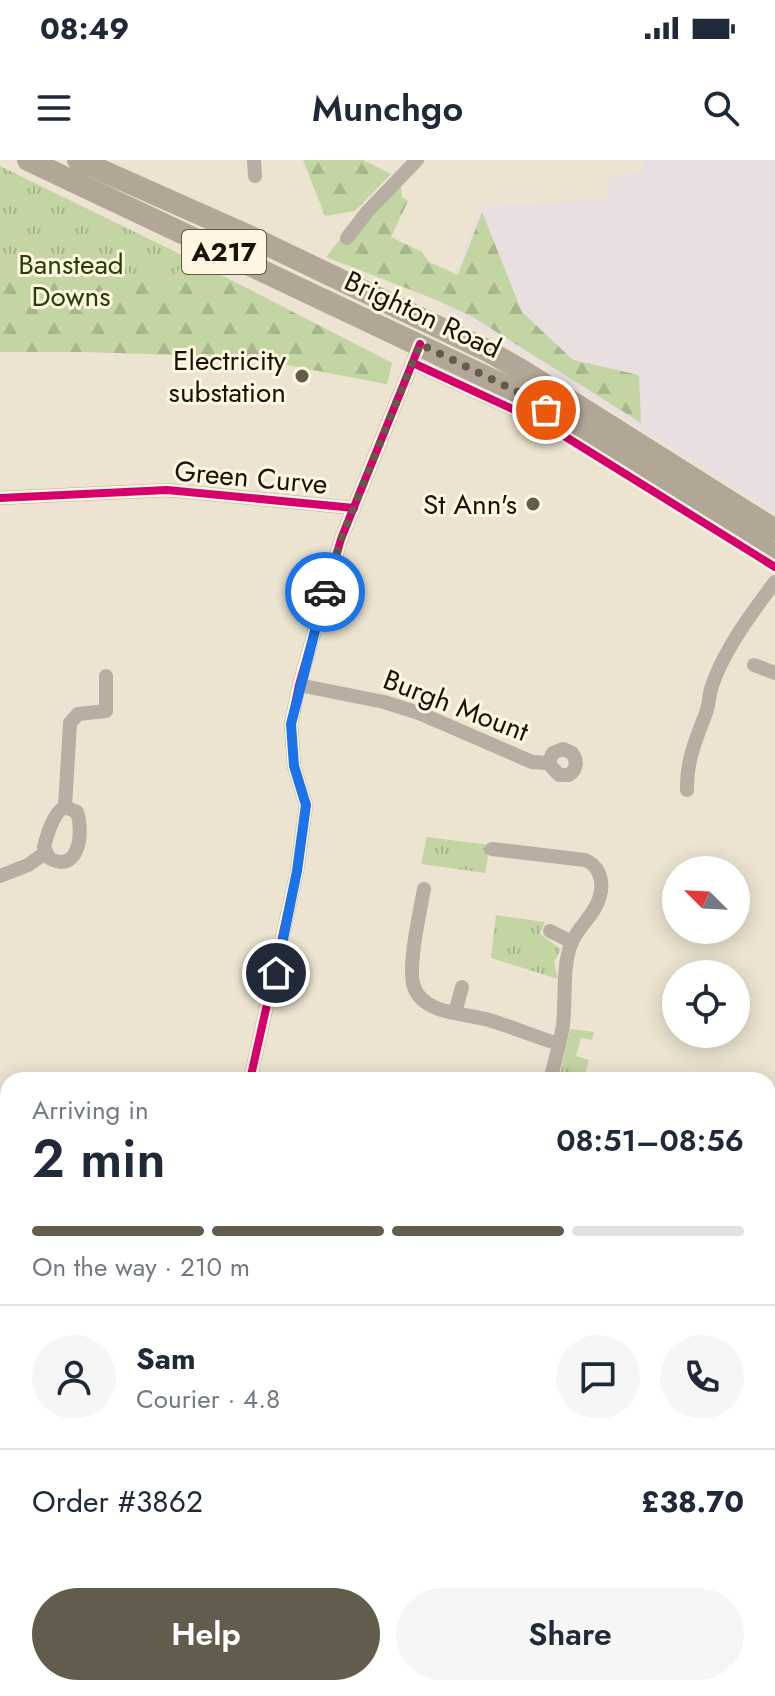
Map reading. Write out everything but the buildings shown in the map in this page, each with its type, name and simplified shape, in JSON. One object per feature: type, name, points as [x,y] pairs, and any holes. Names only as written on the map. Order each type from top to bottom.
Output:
[{"type":"highway","name":"Brighton Road","points":[[28,160],[416,354],[520,393],[775,555]]},
{"type":"highway","name":"Brighton Road","points":[[78,160],[249,236],[486,350],[775,530]]},
{"type":"street","points":[[254,160],[255,176]]},
{"type":"street","points":[[347,238],[367,212],[417,160]]},
{"type":"street","points":[[252,1072],[297,871],[306,805],[294,766],[291,724],[299,685],[325,590],[354,508],[416,354]]},
{"type":"street","name":"Brighton Road","points":[[416,354],[545,424],[775,567]]},
{"type":"street","name":"Green Curve","points":[[0,498],[167,490],[354,508]]},
{"type":"street","points":[[687,790],[686,773],[711,688],[750,616],[775,582]]},
{"type":"street","points":[[754,665],[775,673]]},
{"type":"street","points":[[65,807],[70,723],[78,714],[106,711],[106,676]]},
{"type":"street","name":"Burgh Mount","points":[[299,685],[396,706],[454,727],[532,762],[548,763]]},
{"type":"street","points":[[65,807],[72,808],[79,818],[79,849],[66,861],[54,861],[45,853],[44,847],[51,834],[53,819],[59,809],[65,807]]},
{"type":"street","points":[[492,849],[585,860],[597,868],[601,879],[600,896],[587,922],[572,942],[559,1044],[552,1072]]},
{"type":"street","points":[[0,876],[28,865],[45,853]]},
{"type":"street","points":[[424,889],[412,968],[413,985],[419,997],[455,1013],[485,1019],[559,1044]]},
{"type":"street","points":[[550,931],[572,942]]},
{"type":"street","points":[[455,1013],[462,987]]},
{"type":"shaded area","points":[[643,160],[775,160],[775,513],[468,320],[442,308],[480,207],[607,200],[609,177],[643,172]]},
{"type":"green space","points":[[303,160],[363,160],[391,174],[355,211],[325,216]]},
{"type":"green space","name":"Banstead Downs","points":[[0,166],[392,363],[387,384],[245,357],[0,352]]},
{"type":"green space","points":[[394,179],[401,187],[402,197],[408,201],[391,237],[422,252],[429,262],[458,275],[482,212],[522,312],[573,360],[639,375],[641,423],[471,316],[326,257],[359,215]]},
{"type":"green space","name":"Banstead Downs","points":[[188,258],[392,363],[387,384],[245,357],[0,352],[0,263],[68,260],[80,312],[112,266],[165,286]]},
{"type":"green space","points":[[427,837],[490,845],[485,873],[421,864]]},
{"type":"green space","points":[[496,915],[545,922],[540,934],[561,949],[554,962],[558,979],[491,958]]},
{"type":"green space","points":[[570,1029],[594,1032],[592,1040],[581,1038],[576,1056],[589,1060],[585,1072],[561,1072]]},
{"type":"cycle path","points":[[252,1072],[297,871],[306,805],[294,766],[291,724],[299,685],[341,539],[420,344]]},
{"type":"cycle path","points":[[413,363],[545,424],[775,567]]},
{"type":"cycle path","points":[[0,498],[167,490],[354,508]]},
{"type":"way so far","points":[[325,592],[341,539],[420,344],[520,393],[546,410]]},
{"type":"place","name":"Electricity substation","points":[[302,376]]},
{"type":"place","name":"St Ann's","points":[[533,504]]},
{"type":"route","points":[[276,973],[297,871],[306,805],[294,766],[291,724],[325,592]]}]
